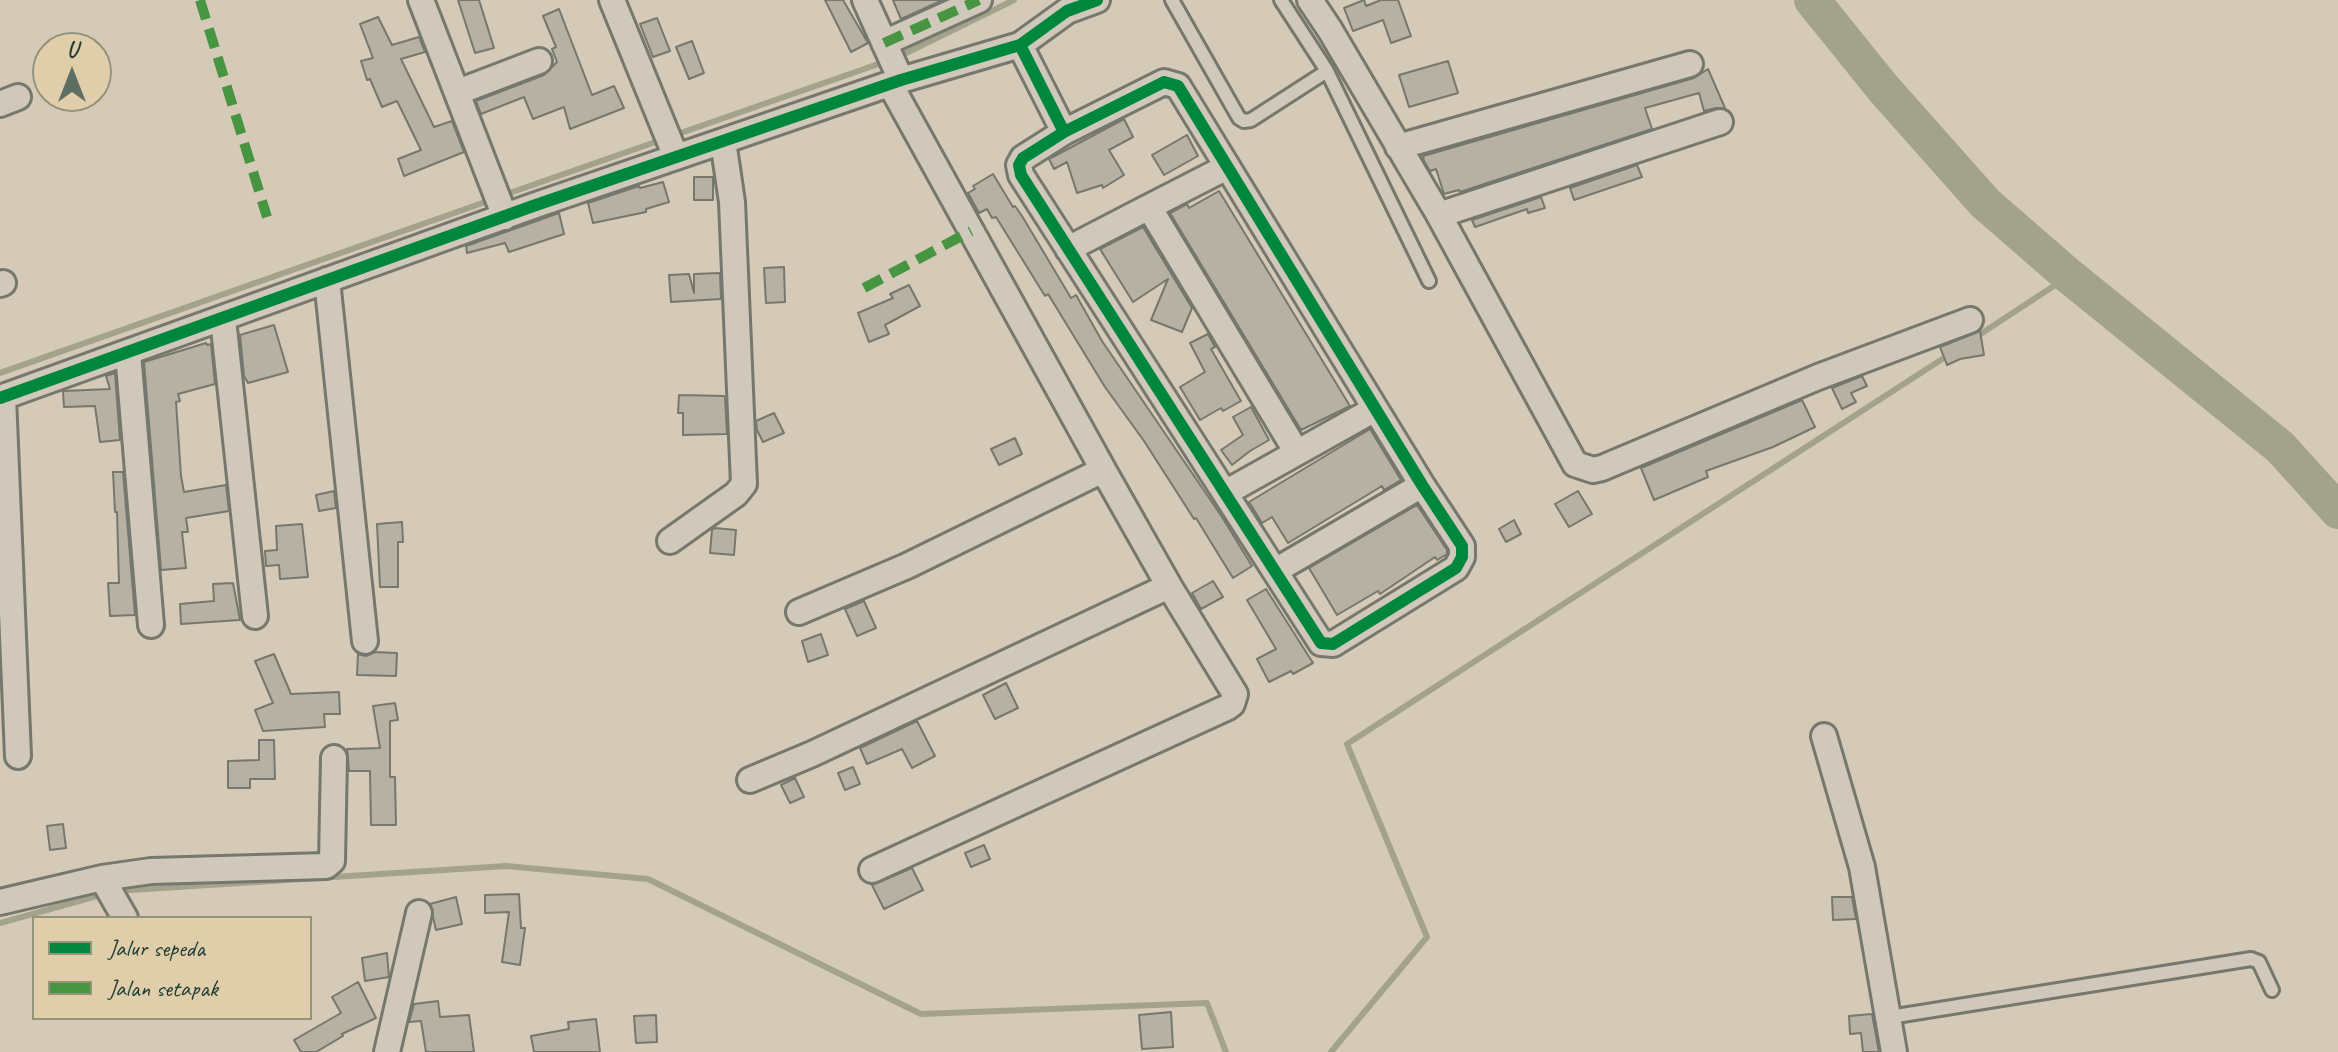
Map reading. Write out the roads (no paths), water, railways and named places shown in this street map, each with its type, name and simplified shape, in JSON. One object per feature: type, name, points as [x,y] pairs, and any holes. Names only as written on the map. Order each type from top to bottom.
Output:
[{"type":"street","points":[[421,0],[502,209]]},
{"type":"street","points":[[612,0],[671,141]]},
{"type":"street","points":[[865,0],[892,65],[1103,470],[1235,694],[1232,704],[872,870]]},
{"type":"street","points":[[18,756],[2,398],[327,280],[671,141],[723,141],[892,65],[979,0]]},
{"type":"street","points":[[892,65],[1020,45],[1064,6],[1097,0]]},
{"type":"street","points":[[1310,0],[1439,215],[1569,456],[1583,468],[1602,468],[1818,377],[1970,320]]},
{"type":"street","points":[[1020,45],[1064,132]]},
{"type":"street","points":[[458,92],[539,61]]},
{"type":"street","points":[[1398,147],[1690,64]]},
{"type":"street","points":[[1164,82],[1178,86],[1462,546],[1462,557],[1456,568],[1333,644],[1321,643],[1021,175],[1019,165],[1029,153],[1064,132],[1164,82]]},
{"type":"street","points":[[1439,215],[1720,122]]},
{"type":"street","points":[[670,541],[736,494],[744,484],[732,202],[723,141]]},
{"type":"street","points":[[1068,249],[1227,167]]},
{"type":"street","points":[[1149,207],[1296,451]]},
{"type":"street","points":[[327,280],[365,641]]},
{"type":"street","points":[[223,319],[255,616]]},
{"type":"street","points":[[128,353],[151,625]]},
{"type":"street","points":[[1225,493],[1375,409]]},
{"type":"street","points":[[799,612],[907,566],[1103,470]]},
{"type":"street","points":[[1275,571],[1422,485]]},
{"type":"street","points":[[750,780],[812,754],[1169,586]]},
{"type":"street","points":[[1824,736],[1862,867],[1894,1052]]},
{"type":"street","points":[[0,902],[112,897],[151,871],[331,864],[334,758]]},
{"type":"street","points":[[387,1052],[419,913]]},
{"type":"lane","points":[[1172,0],[1239,118],[1244,121],[1251,120],[1327,71]]},
{"type":"lane","points":[[1281,0],[1327,71],[1429,281]]},
{"type":"lane","points":[[1890,1017],[2251,959],[2259,962],[2272,990]]},
{"type":"waterway","points":[[898,57],[1014,0]]},
{"type":"waterway","points":[[1812,0],[1883,88],[1985,203],[2069,276],[2280,447],[2338,511]]},
{"type":"waterway","points":[[675,135],[887,61]]},
{"type":"waterway","points":[[501,196],[664,139]]},
{"type":"waterway","points":[[0,373],[491,200]]},
{"type":"waterway","points":[[1976,337],[2069,276]]},
{"type":"waterway","points":[[1331,1052],[1427,937],[1347,744],[1950,354]]},
{"type":"waterway","points":[[115,891],[506,866],[648,879],[921,1014],[1207,1003],[1226,1052]]},
{"type":"waterway","points":[[0,923],[104,894]]}]
